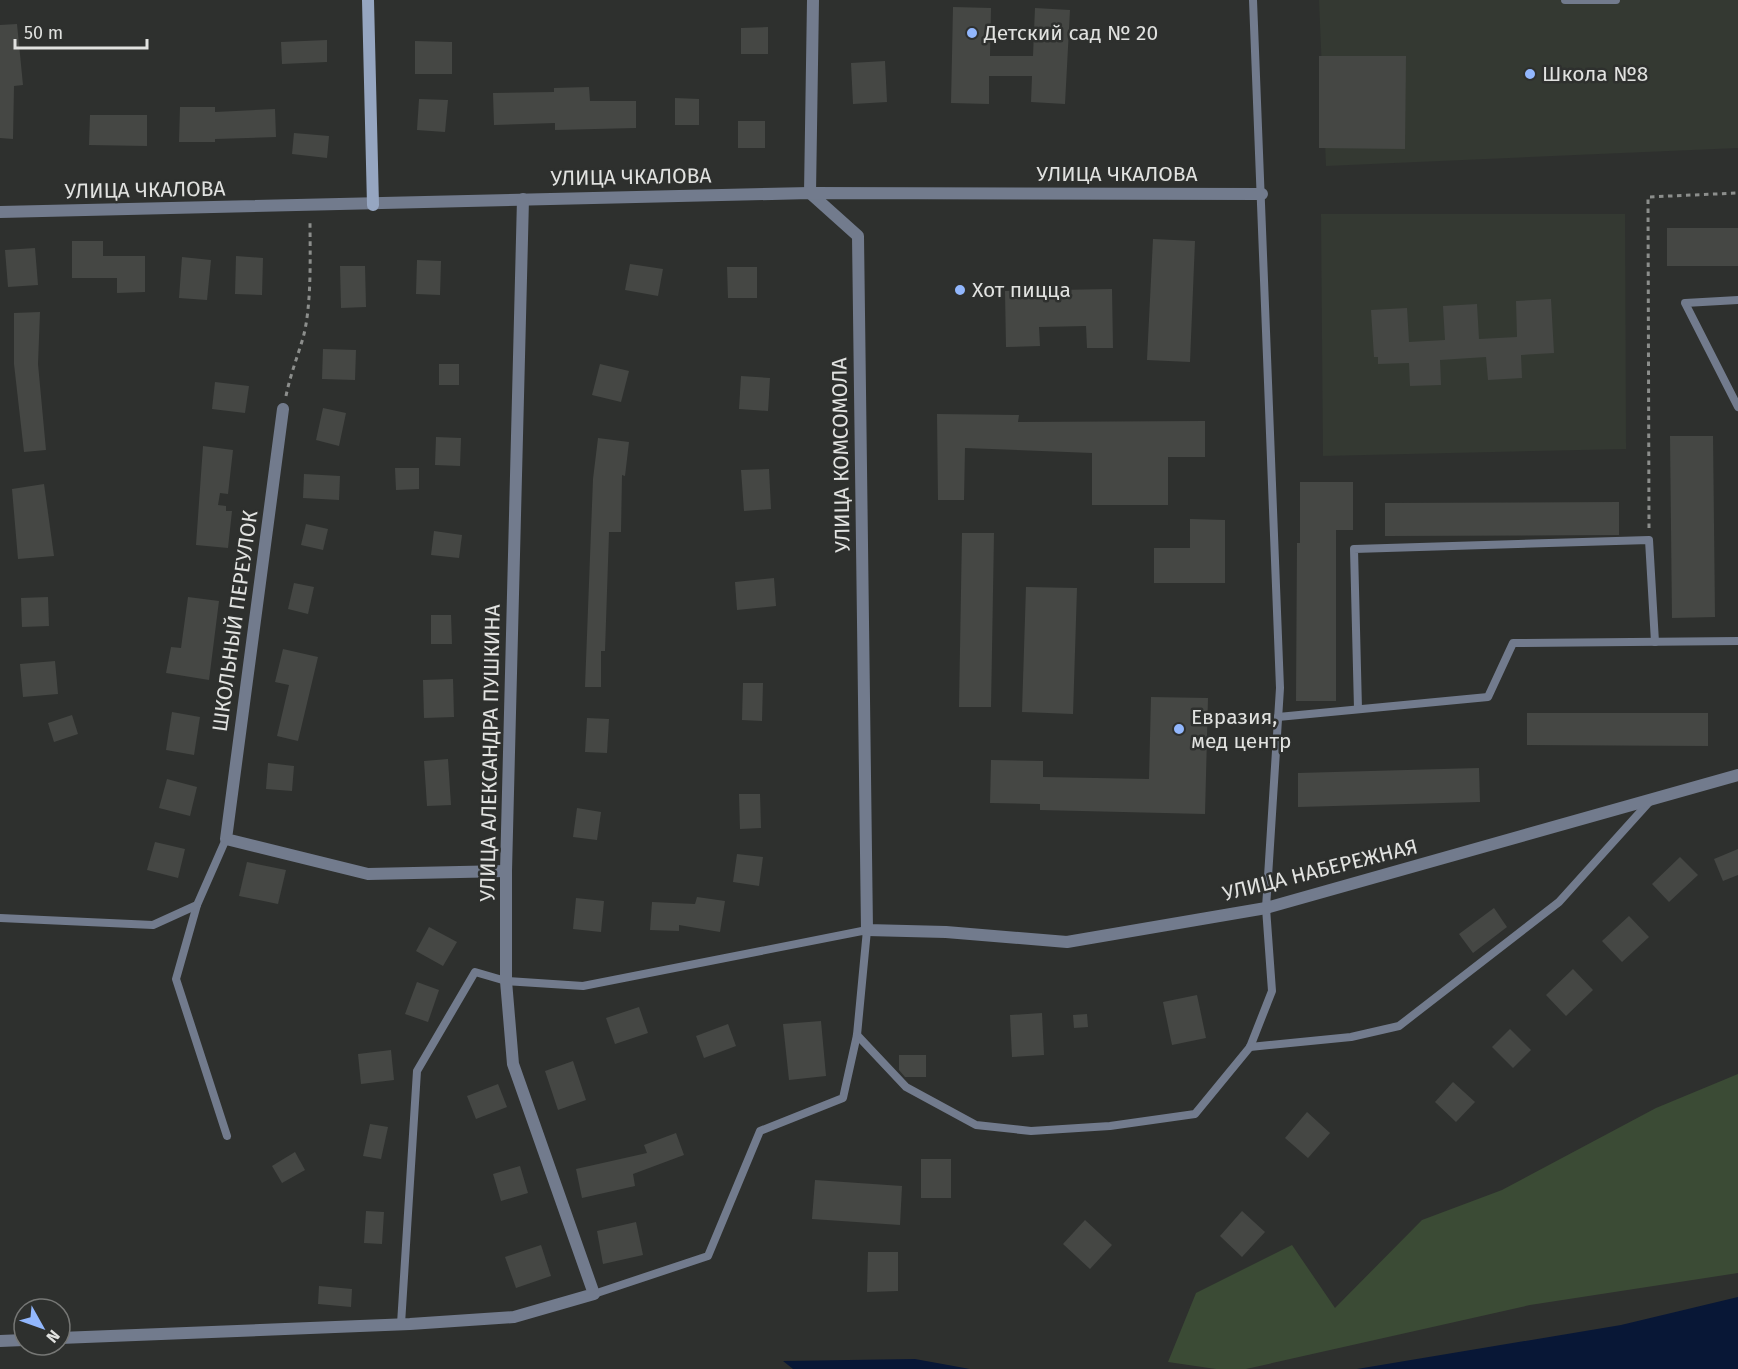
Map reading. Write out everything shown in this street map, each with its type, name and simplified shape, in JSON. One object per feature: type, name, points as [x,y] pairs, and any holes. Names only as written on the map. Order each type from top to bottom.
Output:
[{"type":"street","points":[[368,0],[374,205]]},
{"type":"street","points":[[810,193],[813,0]]},
{"type":"street","name":"УЛИЦА ЧКАЛОВА","points":[[0,212],[810,193],[1262,194]]},
{"type":"street","name":"УЛИЦА КОМСОМОЛА","points":[[810,193],[858,236],[867,930]]},
{"type":"street","name":"УЛИЦА АЛЕКСАНДРА ПУШКИНА","points":[[522,199],[506,871],[506,981],[513,1064],[594,1294]]},
{"type":"street","name":"ШКОЛЬНЫЙ ПЕРЕУЛОК","points":[[226,838],[283,409]]},
{"type":"street","name":"УЛИЦА НАБЕРЕЖНАЯ","points":[[867,930],[946,932],[1067,942],[1266,908],[1738,775]]},
{"type":"street","points":[[226,838],[368,874],[506,871]]},
{"type":"street","points":[[72,1338],[513,1317],[594,1294]]},
{"type":"lane","points":[[857,1035],[906,1087],[976,1125],[1031,1131],[1110,1126],[1195,1114],[1250,1047],[1272,991],[1266,908],[1280,687],[1253,0]]},
{"type":"lane","points":[[1565,0],[1616,0]]},
{"type":"lane","points":[[1738,300],[1684,303],[1738,407]]},
{"type":"lane","points":[[1358,709],[1354,549],[1649,540],[1655,642]]},
{"type":"lane","points":[[1278,717],[1488,697],[1513,643],[1738,641]]},
{"type":"lane","points":[[1250,1047],[1351,1037],[1399,1026],[1559,902],[1651,800]]},
{"type":"lane","points":[[226,838],[197,905],[176,979],[227,1136]]},
{"type":"lane","points":[[0,918],[153,925],[197,905]]},
{"type":"lane","points":[[401,1324],[417,1071],[475,972],[506,981],[583,986],[867,930],[857,1035],[843,1098],[760,1131],[708,1256],[594,1294]]},
{"type":"path","points":[[1649,540],[1648,197],[1738,193]]},
{"type":"path","points":[[283,409],[292,365],[303,336],[310,268],[310,206]]},
{"type":"shaded area","name":"Школа №8","points":[[1319,0],[1738,0],[1738,148],[1326,166]]},
{"type":"shaded area","points":[[1321,214],[1625,214],[1626,449],[1323,456]]},
{"type":"green space","points":[[1738,1074],[1738,1273],[1530,1305],[1246,1369],[1216,1369],[1168,1362],[1196,1293],[1292,1245],[1335,1308],[1422,1220],[1502,1190],[1656,1108]]},
{"type":"water","points":[[1738,1297],[1738,1369],[1357,1369],[1621,1325]]},
{"type":"water","points":[[915,1359],[970,1369],[793,1369],[783,1361]]},
{"type":"building","name":"Детский сад № 20","points":[[953,7],[991,8],[990,56],[1033,56],[1035,8],[1070,10],[1065,104],[1031,102],[1032,76],[989,76],[989,104],[951,103]]},
{"type":"building","points":[[17,24],[23,85],[14,86],[13,139],[0,138],[0,25]]},
{"type":"building","points":[[768,27],[768,54],[741,54],[741,28]]},
{"type":"building","points":[[327,40],[327,62],[282,64],[281,42]]},
{"type":"building","points":[[415,41],[452,42],[452,74],[415,74]]},
{"type":"building","points":[[1319,56],[1406,56],[1405,149],[1319,148]]},
{"type":"building","points":[[885,61],[887,102],[853,104],[851,63]]},
{"type":"building","points":[[589,87],[590,101],[636,101],[636,128],[555,130],[555,123],[494,125],[493,93],[554,92],[554,88]]},
{"type":"building","points":[[675,98],[699,99],[699,125],[675,125]]},
{"type":"building","points":[[419,99],[448,100],[445,132],[417,130]]},
{"type":"building","points":[[180,107],[215,107],[215,112],[275,109],[276,137],[215,139],[215,142],[179,142]]},
{"type":"building","points":[[90,115],[147,115],[147,146],[89,145]]},
{"type":"building","points":[[738,121],[765,121],[765,148],[738,148]]},
{"type":"building","points":[[294,133],[329,136],[327,158],[292,154]]},
{"type":"building","points":[[1667,228],[1738,228],[1738,266],[1667,266]]},
{"type":"building","points":[[1153,239],[1195,241],[1190,362],[1147,360]]},
{"type":"building","points":[[72,241],[103,241],[103,256],[145,256],[145,292],[117,293],[117,278],[72,278]]},
{"type":"building","points":[[35,248],[38,285],[8,287],[5,250]]},
{"type":"building","points":[[236,256],[263,258],[262,295],[235,294]]},
{"type":"building","points":[[182,257],[211,260],[207,300],[179,298]]},
{"type":"building","points":[[417,260],[441,261],[440,295],[416,294]]},
{"type":"building","points":[[630,264],[663,269],[658,296],[625,290]]},
{"type":"building","points":[[340,266],[365,266],[366,307],[341,308]]},
{"type":"building","points":[[727,267],[757,267],[757,298],[728,298]]},
{"type":"building","points":[[1112,289],[1113,348],[1087,348],[1086,326],[1039,327],[1040,346],[1006,347],[1005,291]]},
{"type":"building","points":[[1551,299],[1554,353],[1521,355],[1522,378],[1488,380],[1486,357],[1440,360],[1441,385],[1410,386],[1409,363],[1378,364],[1378,357],[1374,357],[1371,310],[1407,308],[1409,342],[1445,340],[1443,306],[1477,304],[1479,339],[1517,337],[1516,301]]},
{"type":"building","points":[[40,312],[38,364],[46,450],[24,452],[14,364],[14,313]]},
{"type":"building","points":[[323,349],[356,350],[355,380],[322,379]]},
{"type":"building","points":[[439,364],[459,364],[459,385],[439,385]]},
{"type":"building","points":[[600,364],[629,371],[621,402],[592,395]]},
{"type":"building","points":[[741,376],[770,378],[768,411],[739,409]]},
{"type":"building","points":[[215,382],[249,386],[245,413],[212,409]]},
{"type":"building","points":[[323,408],[346,413],[339,446],[316,440]]},
{"type":"building","points":[[937,414],[1019,415],[1018,422],[1205,421],[1205,457],[1168,457],[1168,505],[1092,505],[1092,453],[965,448],[964,500],[938,500]]},
{"type":"building","points":[[1670,436],[1713,436],[1715,617],[1672,618]]},
{"type":"building","points":[[436,437],[461,438],[460,466],[435,465]]},
{"type":"building","points":[[598,438],[629,442],[625,476],[622,475],[621,532],[609,532],[605,651],[601,651],[601,687],[585,687],[593,479]]},
{"type":"building","points":[[203,446],[233,450],[228,494],[220,493],[218,505],[226,506],[226,511],[232,511],[228,548],[196,545]]},
{"type":"building","points":[[395,468],[419,468],[419,489],[396,490]]},
{"type":"building","points":[[769,469],[771,509],[744,511],[741,470]]},
{"type":"building","points":[[304,474],[340,476],[339,500],[303,498]]},
{"type":"building","points":[[1300,482],[1353,482],[1353,530],[1336,530],[1336,701],[1296,701],[1297,543],[1300,543]]},
{"type":"building","points":[[44,484],[54,556],[18,559],[12,489]]},
{"type":"building","points":[[1619,502],[1619,535],[1385,536],[1385,503]]},
{"type":"building","points":[[1190,519],[1225,520],[1225,583],[1154,583],[1154,548],[1190,548]]},
{"type":"building","points":[[306,524],[328,529],[323,550],[301,545]]},
{"type":"building","points":[[434,531],[462,535],[459,558],[431,555]]},
{"type":"building","points":[[962,533],[994,533],[991,707],[959,707]]},
{"type":"building","points":[[774,578],[776,606],[737,610],[735,582]]},
{"type":"building","points":[[294,583],[314,587],[308,614],[288,609]]},
{"type":"building","points":[[1026,587],[1077,588],[1073,714],[1022,712]]},
{"type":"building","points":[[48,597],[49,626],[22,627],[21,598]]},
{"type":"building","points":[[188,597],[219,601],[209,680],[166,673],[171,647],[181,648]]},
{"type":"building","points":[[431,615],[451,615],[452,644],[431,644]]},
{"type":"building","points":[[283,649],[318,657],[298,741],[277,736],[289,685],[275,682]]},
{"type":"building","points":[[55,661],[58,694],[23,697],[20,664]]},
{"type":"building","points":[[453,679],[454,717],[424,718],[423,680]]},
{"type":"building","points":[[743,683],[763,683],[762,721],[742,720]]},
{"type":"building","name":"Евразия, мед центр","points":[[1151,697],[1208,698],[1205,814],[1040,810],[1040,804],[990,803],[991,760],[1043,761],[1043,777],[1149,779]]},
{"type":"building","points":[[172,712],[200,717],[194,755],[166,750]]},
{"type":"building","points":[[1527,713],[1708,713],[1708,746],[1527,745]]},
{"type":"building","points":[[72,715],[78,734],[54,742],[48,723]]},
{"type":"building","points":[[587,718],[609,719],[607,753],[585,752]]},
{"type":"building","points":[[448,759],[451,805],[427,806],[424,761]]},
{"type":"building","points":[[268,763],[294,766],[292,791],[266,789]]},
{"type":"building","points":[[1479,768],[1480,802],[1298,807],[1298,773]]},
{"type":"building","points":[[167,779],[197,787],[190,816],[159,808]]},
{"type":"building","points":[[739,794],[760,794],[761,828],[740,829]]},
{"type":"building","points":[[577,808],[601,812],[597,840],[573,837]]},
{"type":"building","points":[[155,842],[185,849],[178,878],[147,870]]},
{"type":"building","points":[[1738,849],[1738,875],[1723,881],[1714,859]]},
{"type":"building","points":[[737,854],[763,857],[759,886],[733,882]]},
{"type":"building","points":[[1680,857],[1698,875],[1669,902],[1652,884]]},
{"type":"building","points":[[247,862],[286,870],[278,904],[239,896]]},
{"type":"building","points":[[697,897],[725,901],[720,932],[679,925],[679,931],[650,930],[652,902],[695,904]]},
{"type":"building","points":[[576,898],[604,901],[601,932],[573,929]]},
{"type":"building","points":[[1494,908],[1507,927],[1473,953],[1459,934]]},
{"type":"building","points":[[1629,916],[1649,937],[1622,962],[1602,941]]},
{"type":"building","points":[[429,927],[457,942],[443,966],[416,951]]},
{"type":"building","points":[[1573,969],[1593,990],[1566,1016],[1546,995]]},
{"type":"building","points":[[417,982],[439,990],[428,1022],[405,1014]]},
{"type":"building","points":[[1197,995],[1206,1038],[1172,1045],[1163,1002]]},
{"type":"building","points":[[639,1007],[648,1033],[615,1044],[606,1018]]},
{"type":"building","points":[[1042,1013],[1044,1055],[1012,1057],[1010,1015]]},
{"type":"building","points":[[1087,1014],[1088,1027],[1074,1028],[1073,1015]]},
{"type":"building","points":[[821,1021],[826,1076],[789,1080],[783,1024]]},
{"type":"building","points":[[728,1024],[736,1046],[704,1058],[696,1036]]},
{"type":"building","points":[[1510,1029],[1531,1050],[1513,1068],[1492,1047]]},
{"type":"building","points":[[391,1050],[394,1080],[361,1084],[358,1054]]},
{"type":"building","points":[[899,1055],[926,1055],[926,1077],[905,1077],[899,1070]]},
{"type":"building","points":[[573,1061],[586,1100],[558,1110],[545,1071]]},
{"type":"building","points":[[1453,1082],[1475,1102],[1456,1122],[1435,1102]]},
{"type":"building","points":[[498,1084],[507,1107],[476,1119],[467,1096]]},
{"type":"building","points":[[1307,1112],[1330,1133],[1308,1158],[1285,1138]]},
{"type":"building","points":[[370,1124],[388,1127],[381,1159],[363,1156]]},
{"type":"building","points":[[676,1133],[684,1155],[633,1174],[635,1186],[582,1198],[576,1169],[647,1153],[644,1145]]},
{"type":"building","points":[[295,1152],[305,1170],[282,1183],[272,1166]]},
{"type":"building","points":[[921,1159],[951,1159],[951,1198],[921,1198]]},
{"type":"building","points":[[520,1166],[528,1193],[501,1201],[493,1174]]},
{"type":"building","points":[[815,1180],[902,1186],[900,1225],[812,1219]]},
{"type":"building","points":[[366,1211],[384,1212],[382,1244],[364,1243]]},
{"type":"building","points":[[1242,1211],[1265,1232],[1242,1257],[1220,1236]]},
{"type":"building","points":[[1085,1220],[1112,1245],[1090,1269],[1063,1244]]},
{"type":"building","points":[[636,1222],[643,1255],[603,1264],[597,1231]]},
{"type":"building","points":[[541,1245],[551,1276],[516,1288],[505,1257]]},
{"type":"building","points":[[868,1252],[898,1252],[898,1291],[867,1292]]},
{"type":"building","points":[[319,1286],[352,1289],[351,1307],[318,1304]]},
{"type":"place","name":"Детский сад № 20","points":[[972,33]]},
{"type":"place","name":"Школа №8","points":[[1530,74]]},
{"type":"place","name":"Хот пицца","points":[[960,290]]},
{"type":"place","name":"Евразия, мед центр","points":[[1179,729]]}]
